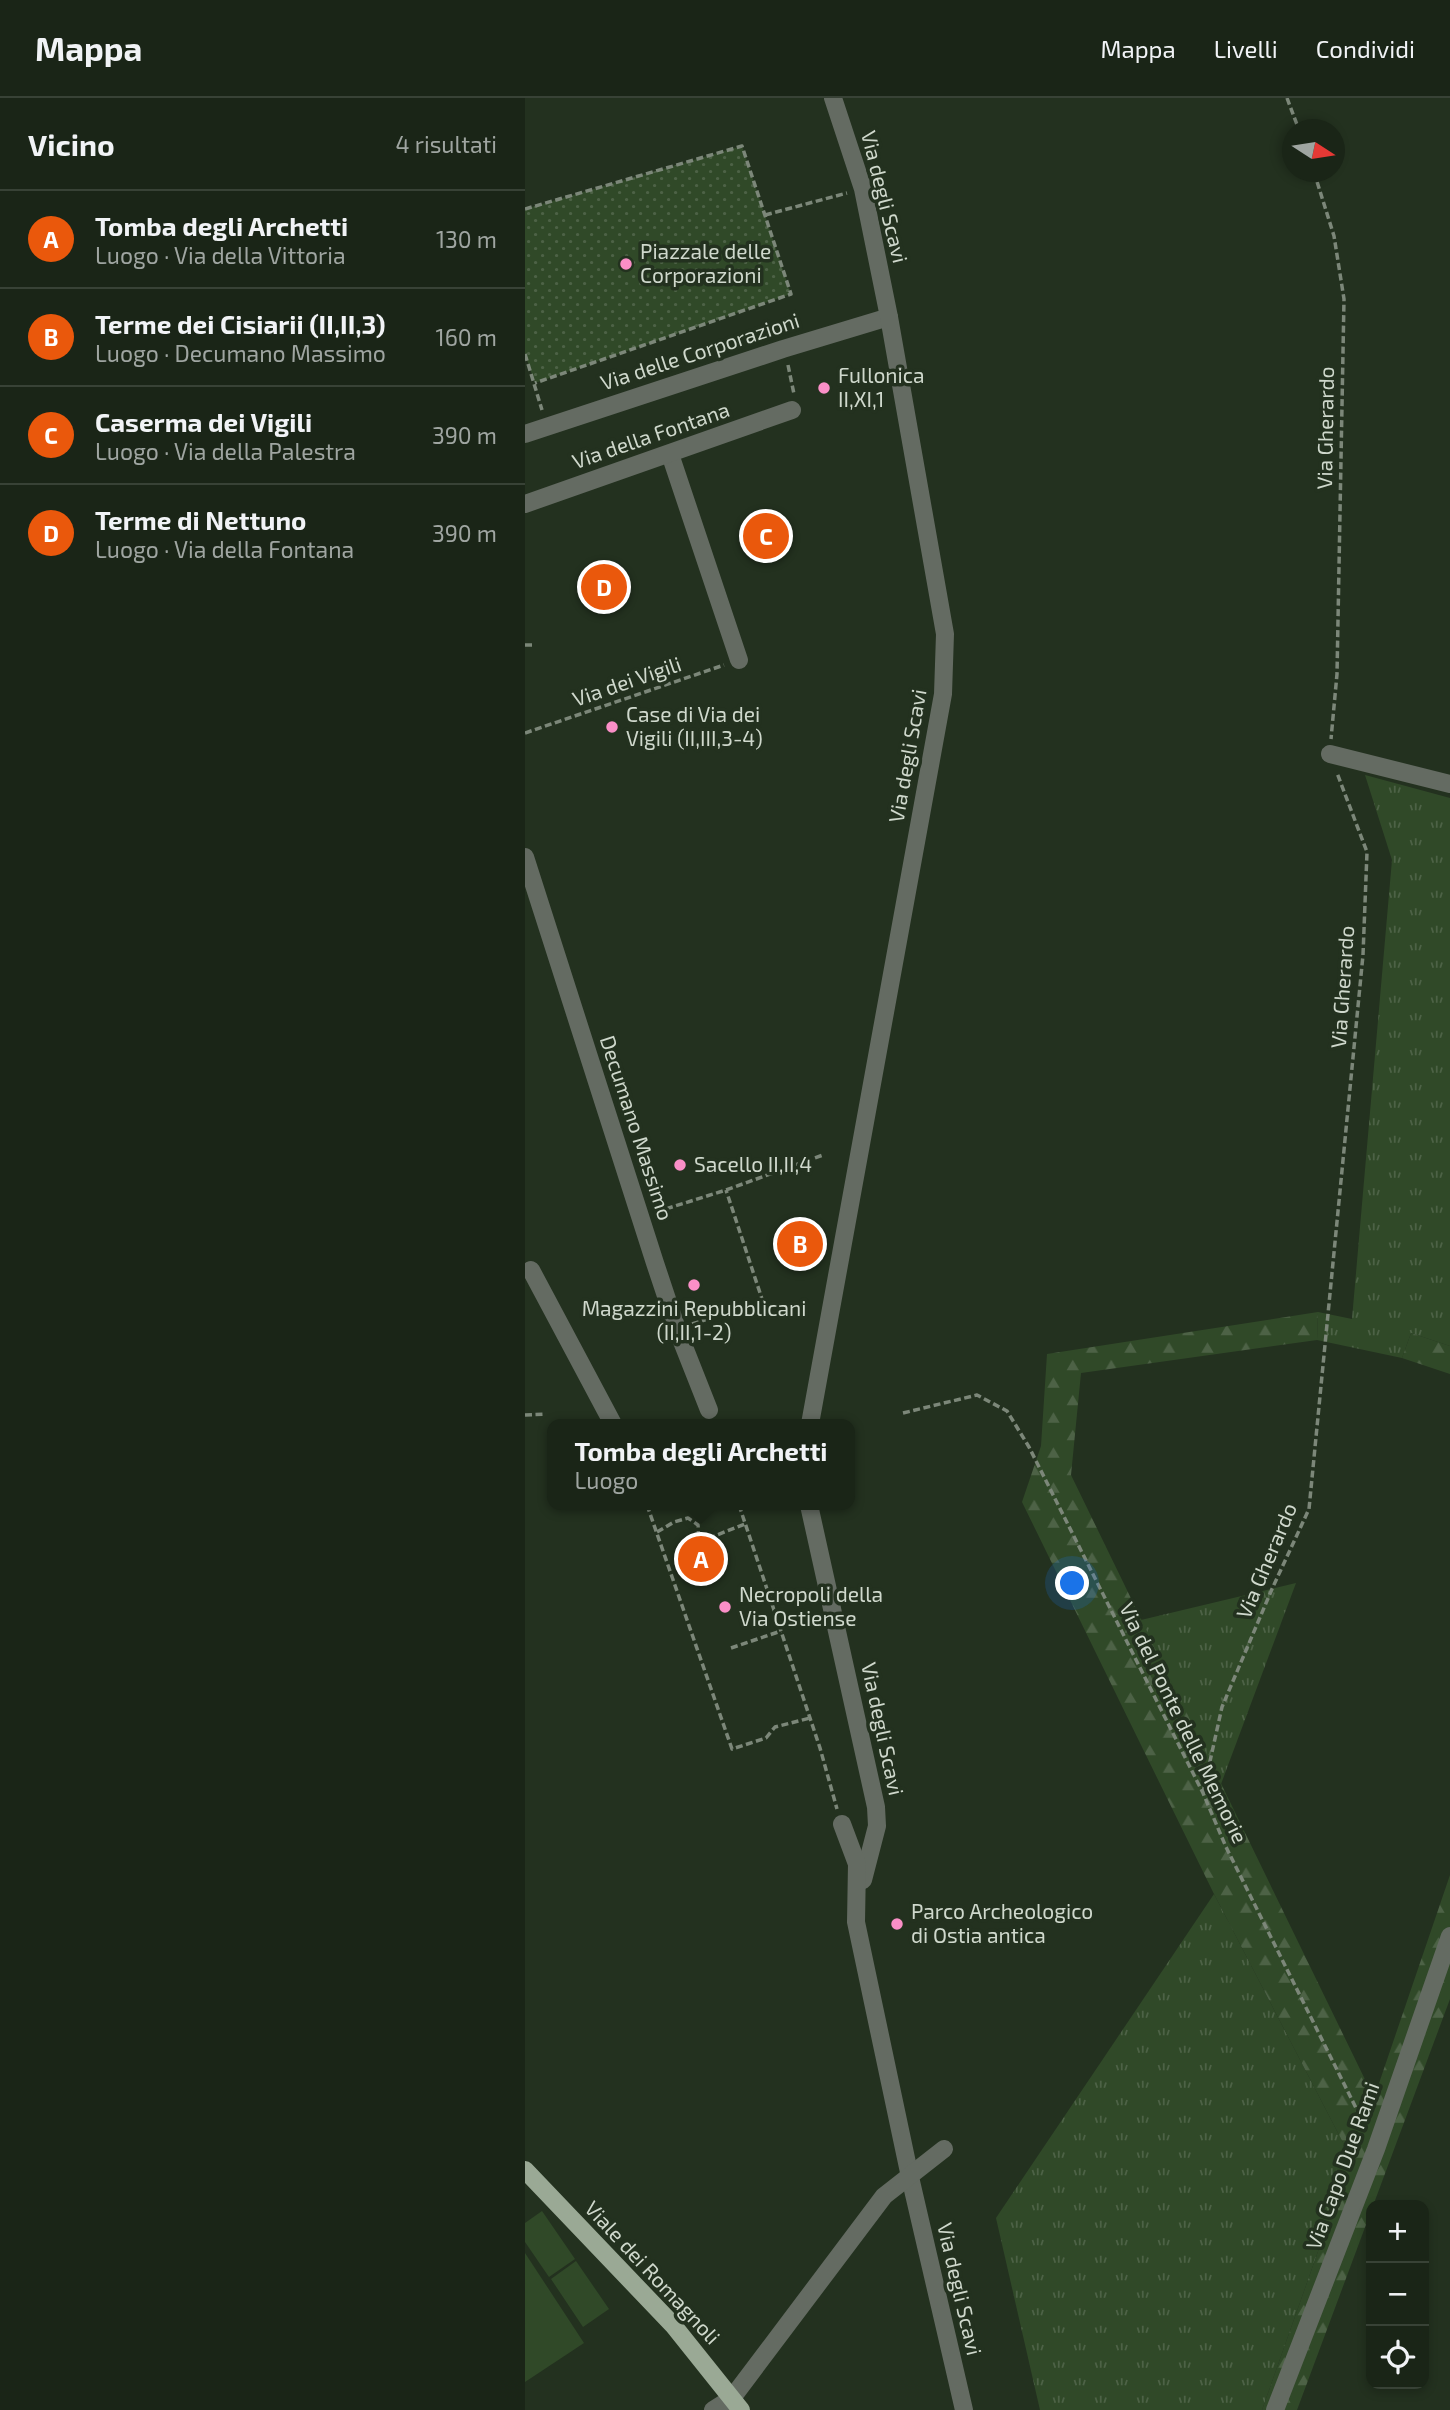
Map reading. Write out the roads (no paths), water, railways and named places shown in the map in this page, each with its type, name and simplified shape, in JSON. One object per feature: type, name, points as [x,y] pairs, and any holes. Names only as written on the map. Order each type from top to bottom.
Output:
[{"type":"main road","name":"Viale dei Romagnoli","points":[[525,2170],[666,2316],[736,2404]]},
{"type":"street","name":"Via degli Scavi","points":[[811,1419],[943,694],[945,634],[889,317],[863,189],[833,98]]},
{"type":"street","name":"Via delle Corporazioni","points":[[525,434],[889,317]]},
{"type":"street","name":"Via della Fontana","points":[[525,504],[792,410]]},
{"type":"street","points":[[670,454],[740,660]]},
{"type":"street","points":[[1330,754],[1450,784]]},
{"type":"street","name":"Decumano Massimo","points":[[525,858],[677,1329],[709,1410]]},
{"type":"street","points":[[531,1270],[610,1419]]},
{"type":"street","name":"Via degli Scavi","points":[[810,1510],[876,1807],[877,1826],[864,1873],[856,1922]]},
{"type":"street","name":"Via degli Scavi","points":[[842,1824],[857,1864],[856,1922],[910,2177],[964,2410]]},
{"type":"street","name":"Via Capo Due Rami","points":[[1275,2410],[1376,2149],[1450,1936]]},
{"type":"street","points":[[713,2410],[736,2404],[884,2196],[944,2149]]},
{"type":"place","name":"Piazzale delle Corporazioni","points":[[626,264]]},
{"type":"place","name":"Fullonica II,XI,1","points":[[824,388]]},
{"type":"place","name":"Caserma dei Vigili","points":[[766,536]]},
{"type":"place","name":"Terme di Nettuno","points":[[604,587]]},
{"type":"place","name":"Case di Via dei Vigili (II,III,3-4)","points":[[612,727]]},
{"type":"place","name":"Sacello II,II,4","points":[[680,1165]]},
{"type":"place","name":"Terme dei Cisiarii (II,II,3)","points":[[800,1244]]},
{"type":"place","name":"Magazzini Repubblicani (II,II,1-2)","points":[[694,1285]]},
{"type":"place","name":"Tomba degli Archetti","points":[[701,1559]]},
{"type":"place","name":"Necropoli della Via Ostiense","points":[[725,1607]]},
{"type":"place","name":"Parco Archeologico di Ostia antica","points":[[897,1924]]}]
